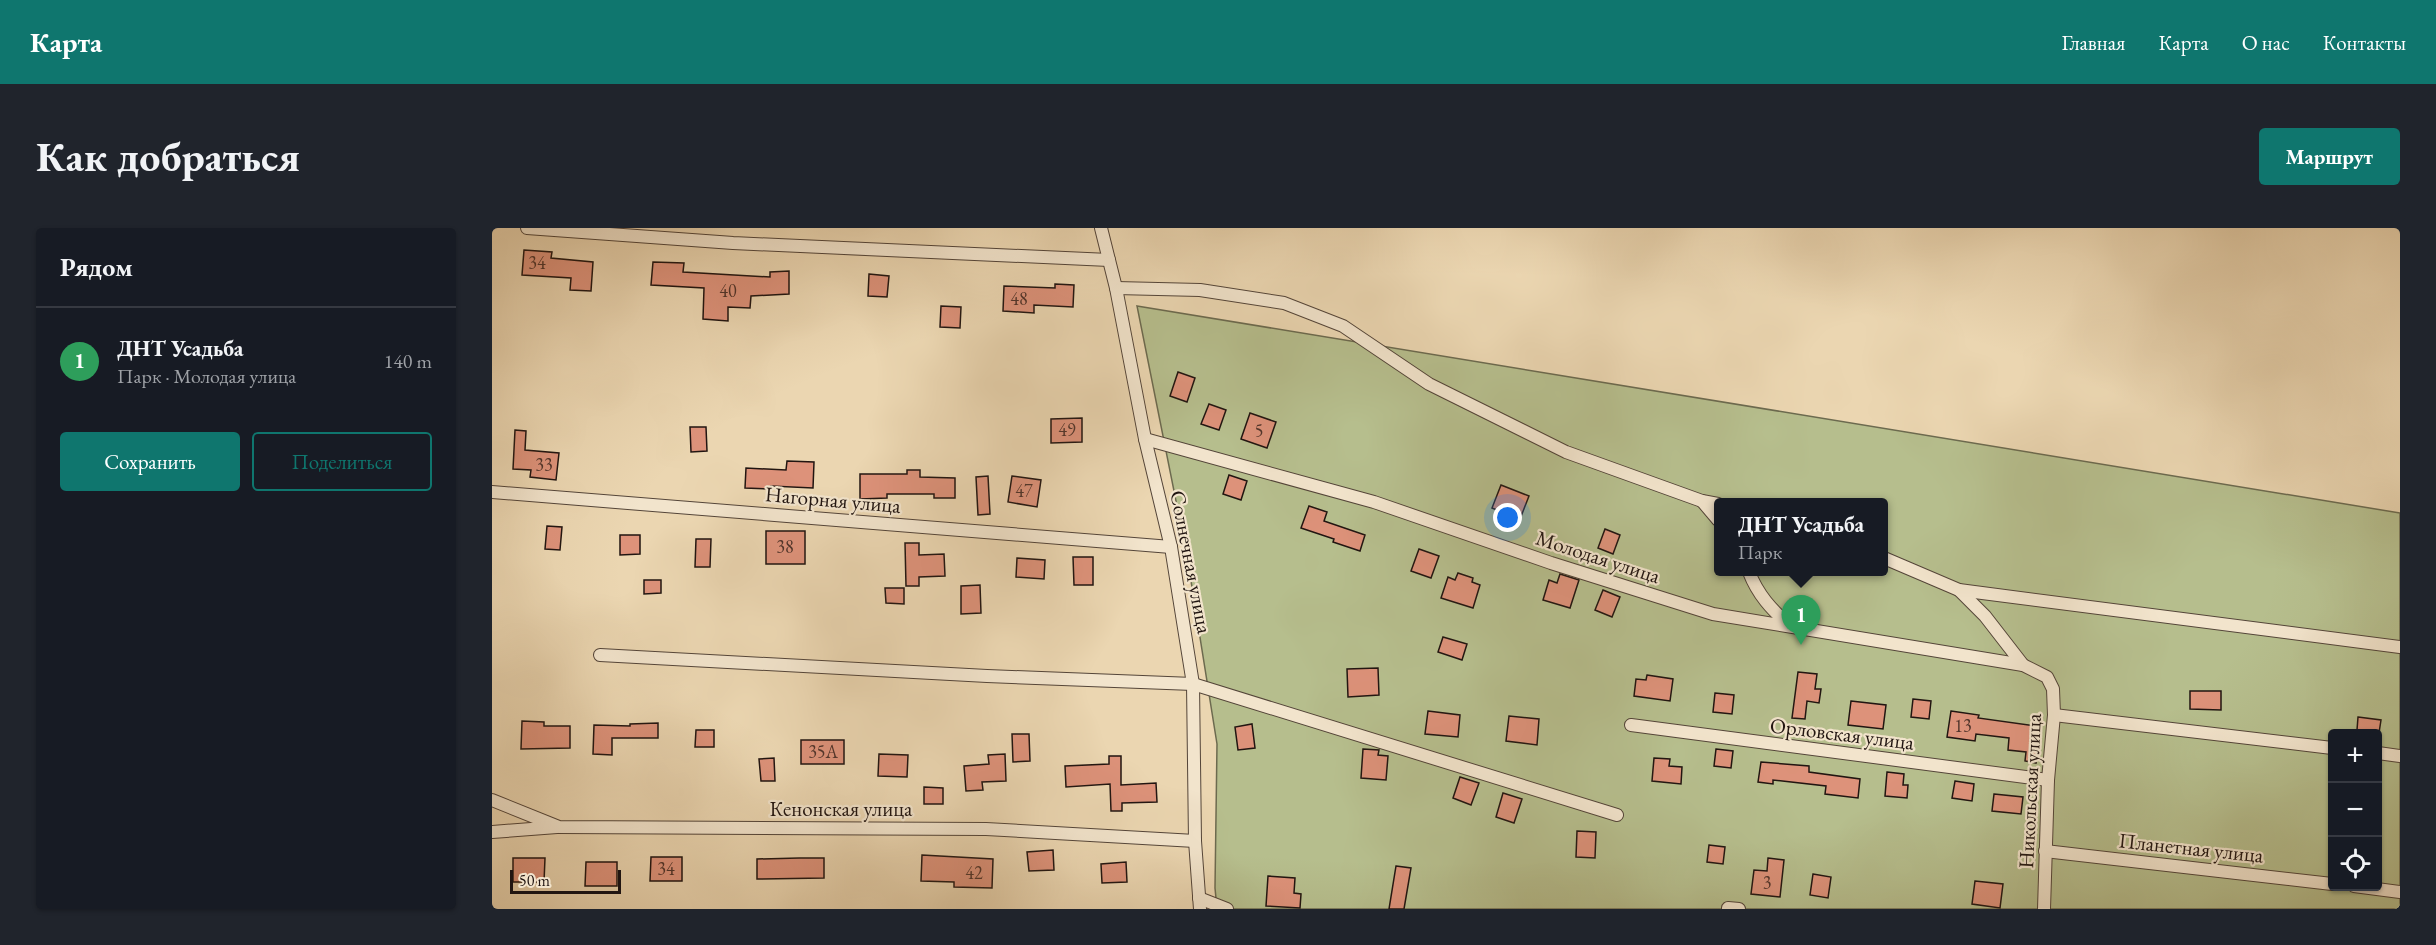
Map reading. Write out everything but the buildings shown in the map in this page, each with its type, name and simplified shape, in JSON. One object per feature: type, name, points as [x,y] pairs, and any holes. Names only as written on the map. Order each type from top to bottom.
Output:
[{"type":"street","points":[[527,228],[733,243],[1109,260]]},
{"type":"street","name":"Солнечная улица","points":[[1101,228],[1116,288],[1145,439],[1171,547],[1193,684],[1195,841],[1199,904]]},
{"type":"street","points":[[1116,288],[1200,290],[1284,303],[1343,326],[1429,384],[1566,452],[1702,501],[1714,503]]},
{"type":"street","name":"Молодая улица","points":[[1145,439],[1374,502],[1551,563],[1713,614],[2023,665],[2048,677]]},
{"type":"street","name":"Нагорная улица","points":[[492,492],[1171,547]]},
{"type":"street","points":[[1702,501],[1714,514]]},
{"type":"street","points":[[1888,560],[1959,590],[2400,647]]},
{"type":"street","points":[[1751,576],[1768,608],[1791,626]]},
{"type":"street","points":[[1959,590],[1985,616],[2023,665]]},
{"type":"street","points":[[600,655],[987,676],[1193,684],[1617,815]]},
{"type":"street","name":"Никольская улица","points":[[2044,909],[2044,851],[2054,715],[2053,689],[2048,677]]},
{"type":"street","points":[[2054,715],[2328,748]]},
{"type":"street","name":"Орловская улица","points":[[1631,725],[2048,780]]},
{"type":"street","points":[[2382,754],[2400,756]]},
{"type":"street","name":"Кенонская улица","points":[[492,800],[559,827],[986,829],[1195,841]]},
{"type":"street","points":[[492,832],[559,827]]},
{"type":"street","name":"Планетная улица","points":[[2044,851],[2328,884]]},
{"type":"street","points":[[2382,890],[2400,892]]},
{"type":"street","points":[[1199,904],[1227,909]]},
{"type":"green space","points":[[1137,306],[2400,513],[2400,909],[1217,909],[1215,888],[1217,744],[1187,556]]},
{"type":"place","name":"ДНТ Усадьба","points":[[1801,645]]}]
